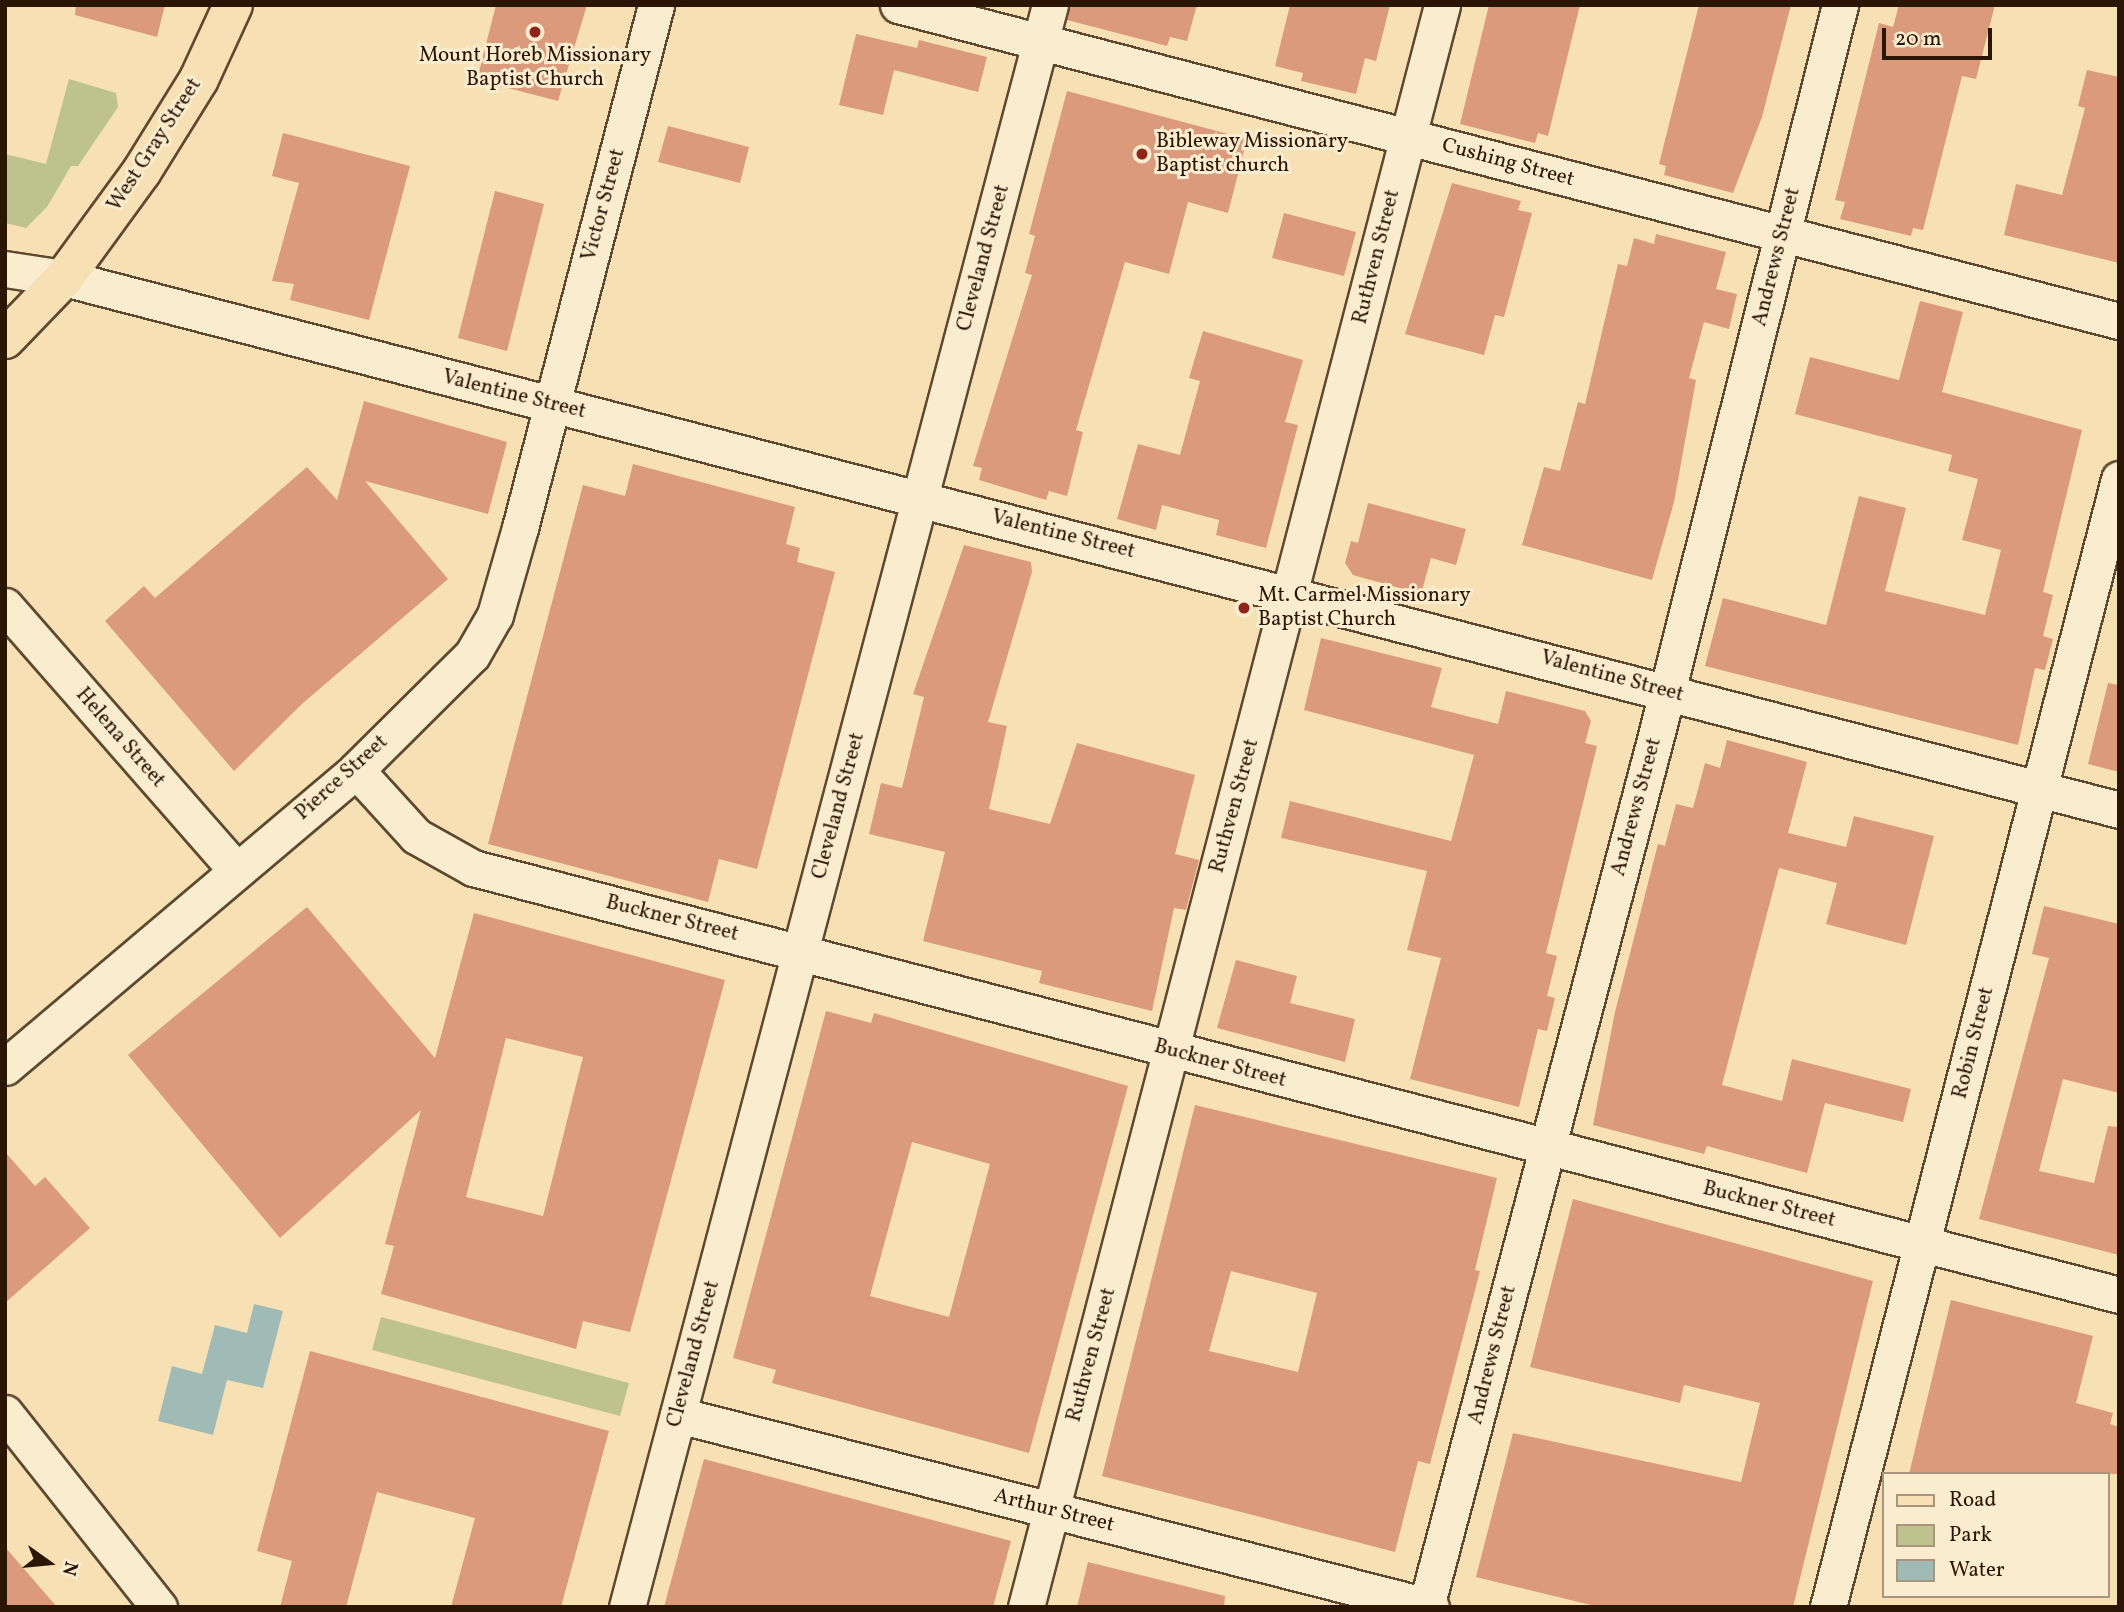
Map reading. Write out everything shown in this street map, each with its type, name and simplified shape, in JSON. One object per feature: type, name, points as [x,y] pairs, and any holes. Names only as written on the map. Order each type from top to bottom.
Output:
[{"type":"main road","name":"West Gray Street","points":[[5,339],[64,278],[157,148],[199,79],[233,5]]},
{"type":"street","name":"Victor Street","points":[[552,404],[656,5]]},
{"type":"street","name":"Cushing Street","points":[[898,5],[2119,321]]},
{"type":"street","name":"Cleveland Street","points":[[627,1607],[1050,5]]},
{"type":"street","name":"Ruthven Street","points":[[1027,1607],[1442,5]]},
{"type":"street","name":"Andrews Street","points":[[1428,1606],[1545,1148],[1667,692],[1840,5]]},
{"type":"street","name":"Valentine Street","points":[[5,268],[64,278],[1291,593],[2119,810]]},
{"type":"street","name":"Pierce Street","points":[[5,1067],[356,770],[472,655],[495,615],[552,404]]},
{"type":"street","name":"Robin Street","points":[[1828,1607],[2119,479]]},
{"type":"street","name":"Helena Street","points":[[5,606],[236,870]]},
{"type":"street","name":"Buckner Street","points":[[356,770],[416,836],[473,868],[2119,1295]]},
{"type":"street","points":[[5,1413],[159,1607]]},
{"type":"street","name":"Arthur Street","points":[[678,1415],[1428,1606]]},
{"type":"green space","points":[[69,79],[116,93],[118,107],[78,166],[71,166],[47,207],[26,228],[5,223],[5,154],[46,164]]},
{"type":"green space","points":[[381,1317],[629,1383],[620,1416],[372,1350]]},
{"type":"water","points":[[254,1304],[283,1311],[263,1388],[227,1380],[213,1435],[158,1421],[172,1366],[202,1374],[215,1325],[247,1333]]},
{"type":"building","points":[[76,5],[165,5],[157,37],[75,15]]},
{"type":"building","name":"Mount Horeb Missionary Baptist Church","points":[[496,5],[587,5],[558,101],[477,80]]},
{"type":"building","points":[[1070,5],[1197,5],[1187,41],[1170,37],[1167,46],[1067,20]]},
{"type":"building","points":[[1290,5],[1390,5],[1376,61],[1365,58],[1356,94],[1301,81],[1303,73],[1275,66]]},
{"type":"building","points":[[1489,5],[1580,5],[1548,136],[1538,133],[1535,143],[1460,124]]},
{"type":"building","points":[[1699,5],[1791,5],[1762,117],[1733,193],[1664,175],[1666,166],[1659,164]]},
{"type":"building","points":[[1899,5],[1995,5],[1976,79],[1962,76],[1923,230],[1913,228],[1911,236],[1840,219],[1845,202],[1835,200],[1879,23],[1893,27]]},
{"type":"building","points":[[856,34],[917,48],[919,40],[987,57],[978,92],[894,70],[883,115],[839,105]]},
{"type":"building","points":[[2087,70],[2119,77],[2119,263],[2004,235],[2016,184],[2062,195],[2085,108],[2078,106]]},
{"type":"building","points":[[1067,91],[1247,139],[1228,213],[1188,202],[1169,274],[1125,262],[1076,430],[1083,432],[1067,496],[1049,491],[1046,500],[979,480],[982,468],[973,466],[1032,275],[1025,273],[1035,236],[1029,234]]},
{"type":"building","points":[[668,126],[749,147],[740,183],[658,162]]},
{"type":"building","points":[[283,133],[410,166],[369,320],[290,300],[294,284],[272,281],[299,183],[272,176]]},
{"type":"building","points":[[1452,183],[1521,201],[1518,210],[1532,213],[1504,317],[1495,315],[1484,355],[1405,334]]},
{"type":"building","points":[[495,191],[544,204],[507,351],[458,338]]},
{"type":"building","points":[[1284,213],[1356,232],[1344,276],[1272,258]]},
{"type":"building","points":[[1656,234],[1726,252],[1716,289],[1737,294],[1729,329],[1704,322],[1689,378],[1696,380],[1674,502],[1652,580],[1522,545],[1544,467],[1560,471],[1578,402],[1585,404],[1618,264],[1627,266],[1634,238],[1654,244]]},
{"type":"building","points":[[1920,301],[1963,312],[1942,392],[2082,430],[2043,592],[2053,595],[2043,636],[2053,639],[2045,670],[2035,668],[2018,745],[1705,666],[1723,598],[1826,625],[1859,496],[1906,508],[1885,591],[1985,615],[2001,550],[1962,540],[1978,479],[1948,471],[1952,455],[1795,414],[1810,357],[1899,380]]},
{"type":"building","points":[[1203,331],[1303,360],[1285,422],[1298,425],[1266,548],[1216,535],[1219,520],[1162,505],[1156,530],[1117,519],[1138,444],[1180,455],[1200,381],[1189,378]]},
{"type":"building","points":[[364,401],[507,442],[488,514],[365,481],[448,579],[303,703],[234,771],[105,621],[144,586],[155,598],[307,467],[337,500]]},
{"type":"building","points":[[633,464],[795,507],[786,544],[800,548],[797,562],[835,572],[757,869],[719,859],[708,902],[488,844],[583,485],[625,496]]},
{"type":"building","points":[[1368,503],[1466,529],[1456,565],[1431,558],[1421,594],[1353,575],[1345,563],[1351,541],[1358,543]]},
{"type":"building","points":[[964,545],[1031,562],[1032,572],[988,722],[1007,726],[989,809],[1050,824],[1077,743],[1195,775],[1175,854],[1199,860],[1186,910],[1174,908],[1152,1011],[1039,983],[1042,971],[923,941],[945,852],[869,834],[881,783],[902,788],[924,697],[913,694]]},
{"type":"building","points":[[1321,638],[1442,668],[1431,707],[1498,724],[1506,691],[1585,711],[1591,721],[1585,743],[1597,746],[1546,953],[1557,956],[1547,996],[1555,998],[1547,1031],[1538,1029],[1519,1107],[1410,1079],[1441,958],[1407,950],[1427,871],[1281,838],[1290,801],[1451,841],[1474,755],[1304,710]]},
{"type":"building","points":[[2108,683],[2119,685],[2119,772],[2088,764]]},
{"type":"building","points":[[1727,740],[1807,762],[1788,833],[1846,847],[1854,816],[1934,836],[1906,945],[1826,924],[1837,883],[1779,868],[1722,1085],[1782,1101],[1792,1059],[1911,1089],[1903,1122],[1825,1103],[1807,1173],[1707,1146],[1704,1154],[1593,1125],[1615,1012],[1658,844],[1665,846],[1676,804],[1693,808],[1705,763],[1720,768]]},
{"type":"building","points":[[2044,906],[2119,924],[2119,1093],[2063,1079],[2039,1171],[2094,1183],[2108,1126],[2119,1127],[2119,1255],[1979,1219],[2049,958],[2032,954]]},
{"type":"building","points":[[307,907],[435,1058],[474,913],[725,980],[630,1332],[583,1321],[576,1349],[381,1294],[394,1246],[385,1244],[421,1110],[280,1238],[128,1055]],"holes":[[[506,1038],[583,1057],[543,1216],[466,1197]]]},
{"type":"building","points":[[1236,960],[1297,976],[1290,1003],[1355,1019],[1345,1062],[1217,1028]]},
{"type":"building","points":[[826,1011],[871,1023],[874,1013],[1128,1086],[1029,1453],[772,1383],[776,1370],[733,1358]],"holes":[[[912,1142],[990,1164],[949,1317],[870,1296]]]},
{"type":"building","points":[[1195,1105],[1497,1178],[1475,1270],[1480,1271],[1430,1464],[1418,1461],[1395,1552],[1102,1476]],"holes":[[[1231,1271],[1317,1293],[1298,1372],[1209,1351]]]},
{"type":"building","points":[[5,1152],[35,1186],[45,1177],[90,1228],[5,1303]]},
{"type":"building","points":[[1573,1199],[1873,1281],[1793,1607],[1599,1607],[1476,1577],[1513,1433],[1741,1482],[1760,1403],[1684,1385],[1680,1403],[1530,1367]]},
{"type":"building","points":[[1951,1300],[2093,1336],[2076,1403],[2113,1413],[2110,1424],[2119,1427],[2119,1474],[1909,1472]]},
{"type":"building","points":[[310,1351],[609,1431],[561,1607],[451,1607],[475,1518],[377,1492],[346,1607],[280,1607],[292,1561],[257,1551]]},
{"type":"building","points":[[704,1459],[1011,1541],[993,1607],[664,1607]]},
{"type":"building","points":[[5,1547],[57,1607],[5,1607]]},
{"type":"building","points":[[1088,1562],[1225,1596],[1224,1607],[1077,1607]]},
{"type":"place","name":"Mount Horeb Missionary Baptist Church","points":[[535,32]]},
{"type":"place","name":"Bibleway Missionary Baptist church","points":[[1142,154]]},
{"type":"place","name":"Mt. Carmel Missionary Baptist Church","points":[[1244,608]]}]
